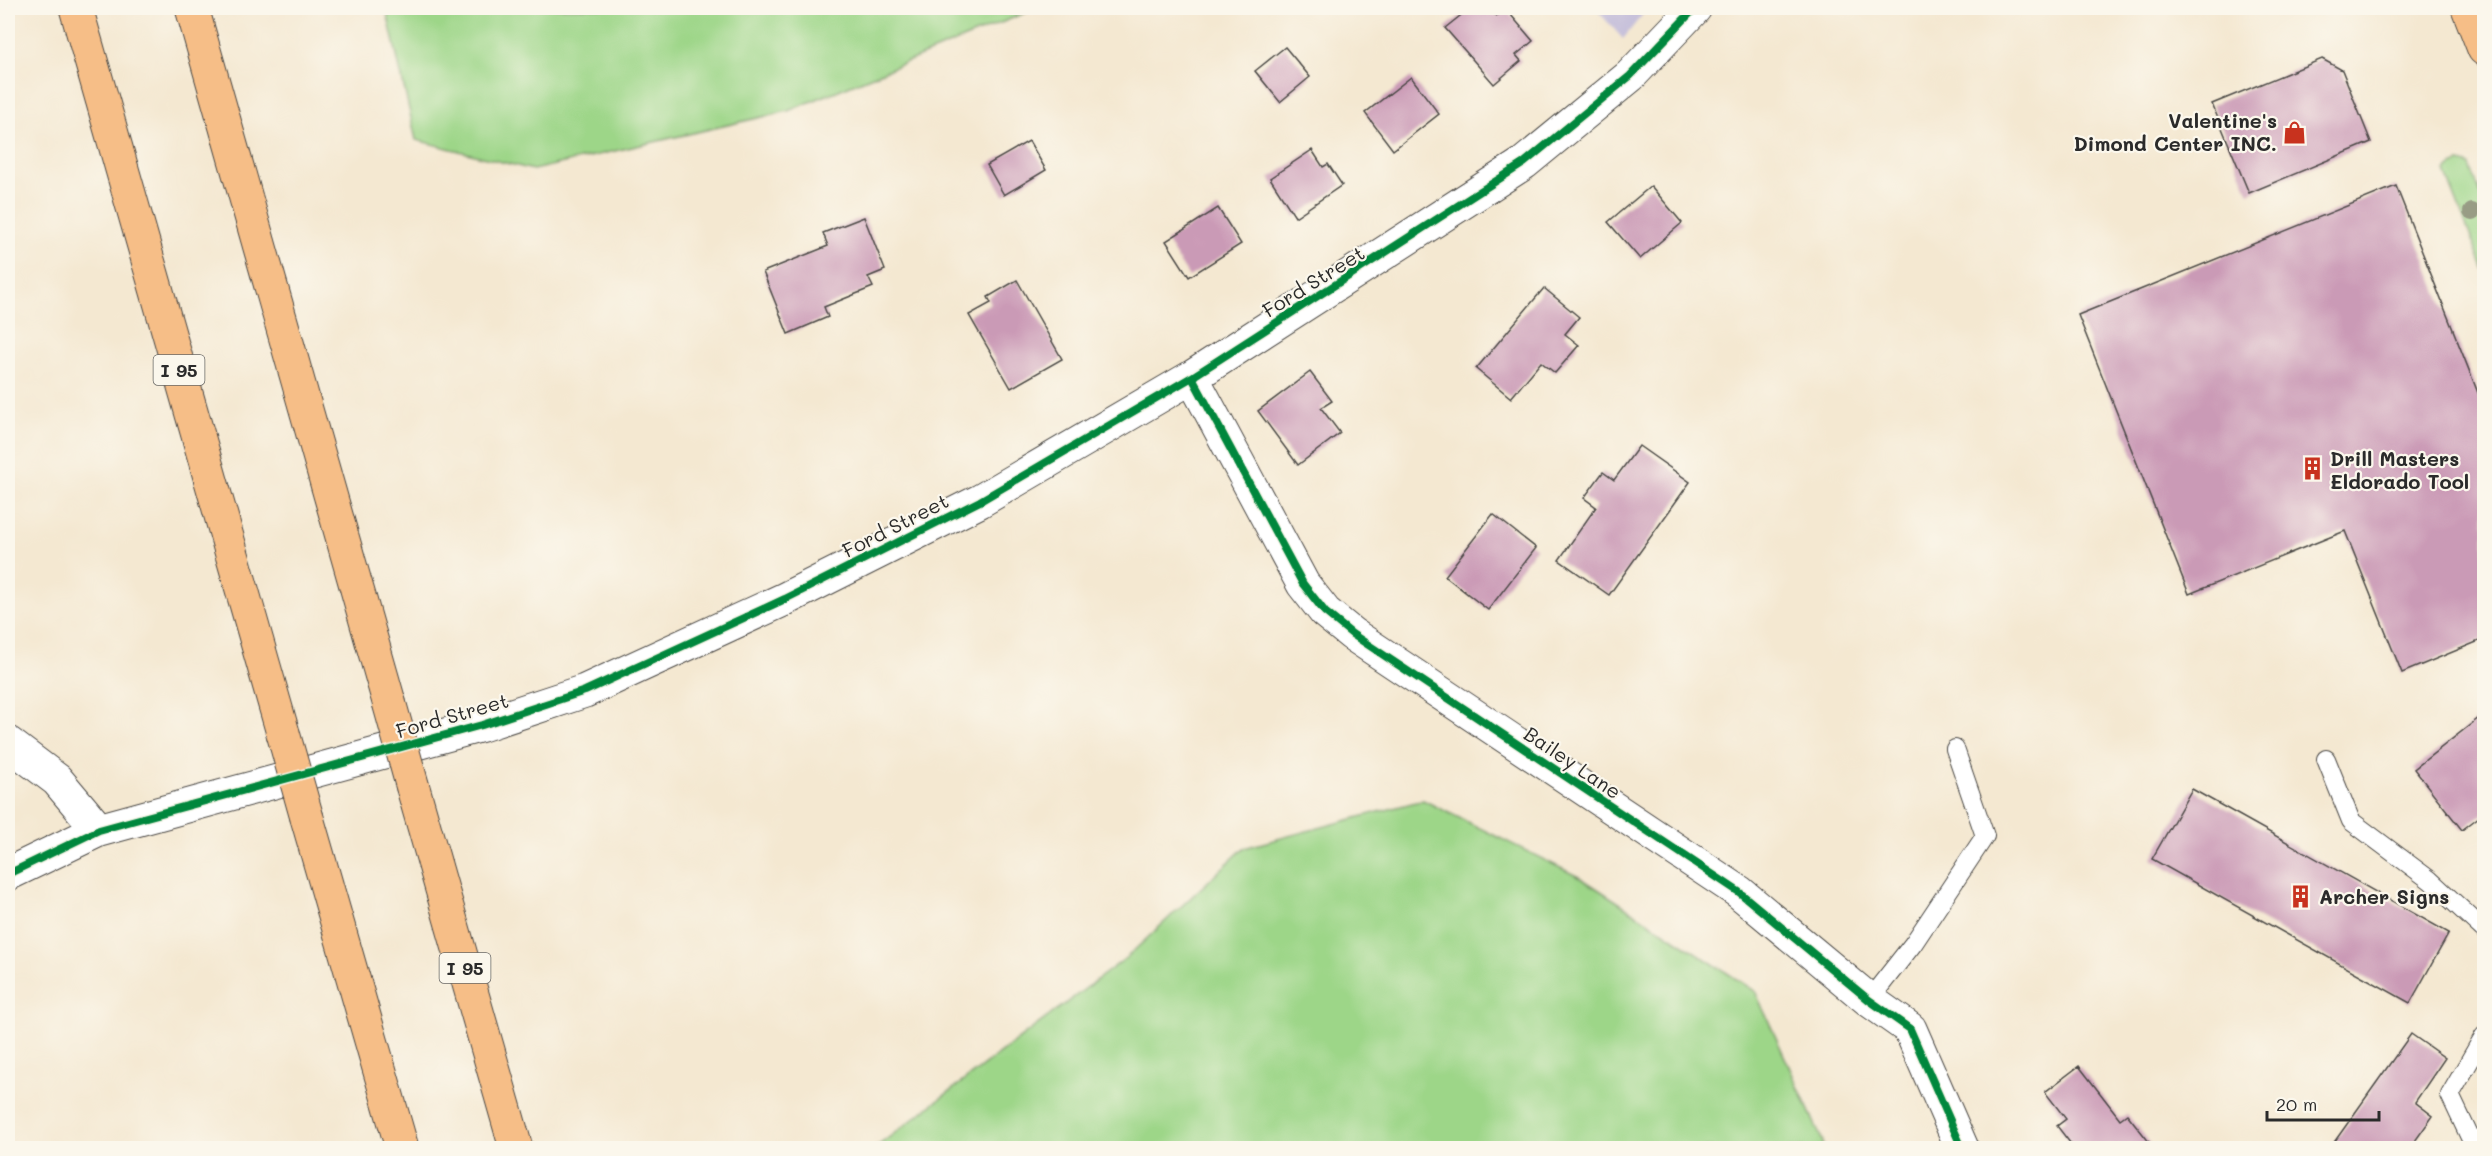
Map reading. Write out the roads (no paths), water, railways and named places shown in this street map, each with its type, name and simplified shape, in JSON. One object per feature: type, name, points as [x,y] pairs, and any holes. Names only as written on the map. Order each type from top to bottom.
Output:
[{"type":"main road","name":"I 95","points":[[76,8],[402,1149]]},
{"type":"main road","name":"I 95","points":[[192,8],[516,1149]]},
{"type":"main road","points":[[2468,8],[2484,49]]},
{"type":"street","name":"Ford Street","points":[[8,874],[99,830],[482,725],[585,691],[785,599],[980,501],[1192,377],[1524,163],[1630,76],[1695,8]]},
{"type":"street","name":"Bailey Lane","points":[[1192,377],[1303,584],[1325,612],[1362,640],[1739,892],[1869,1000],[1910,1029],[1962,1149]]},
{"type":"street","points":[[8,743],[57,780],[99,830]]},
{"type":"lane","points":[[1869,1000],[1913,944],[1984,836],[1956,749]]},
{"type":"lane","points":[[2326,759],[2350,821],[2430,880],[2484,930]]},
{"type":"lane","points":[[2475,1149],[2450,1095],[2484,1036]]},
{"type":"place","name":"Valentine's Dimond Center INC.","points":[[2295,132]]},
{"type":"place","name":"Drill Masters Eldorado Tool","points":[[2312,469]]},
{"type":"place","name":"Archer Signs","points":[[2301,896]]}]
